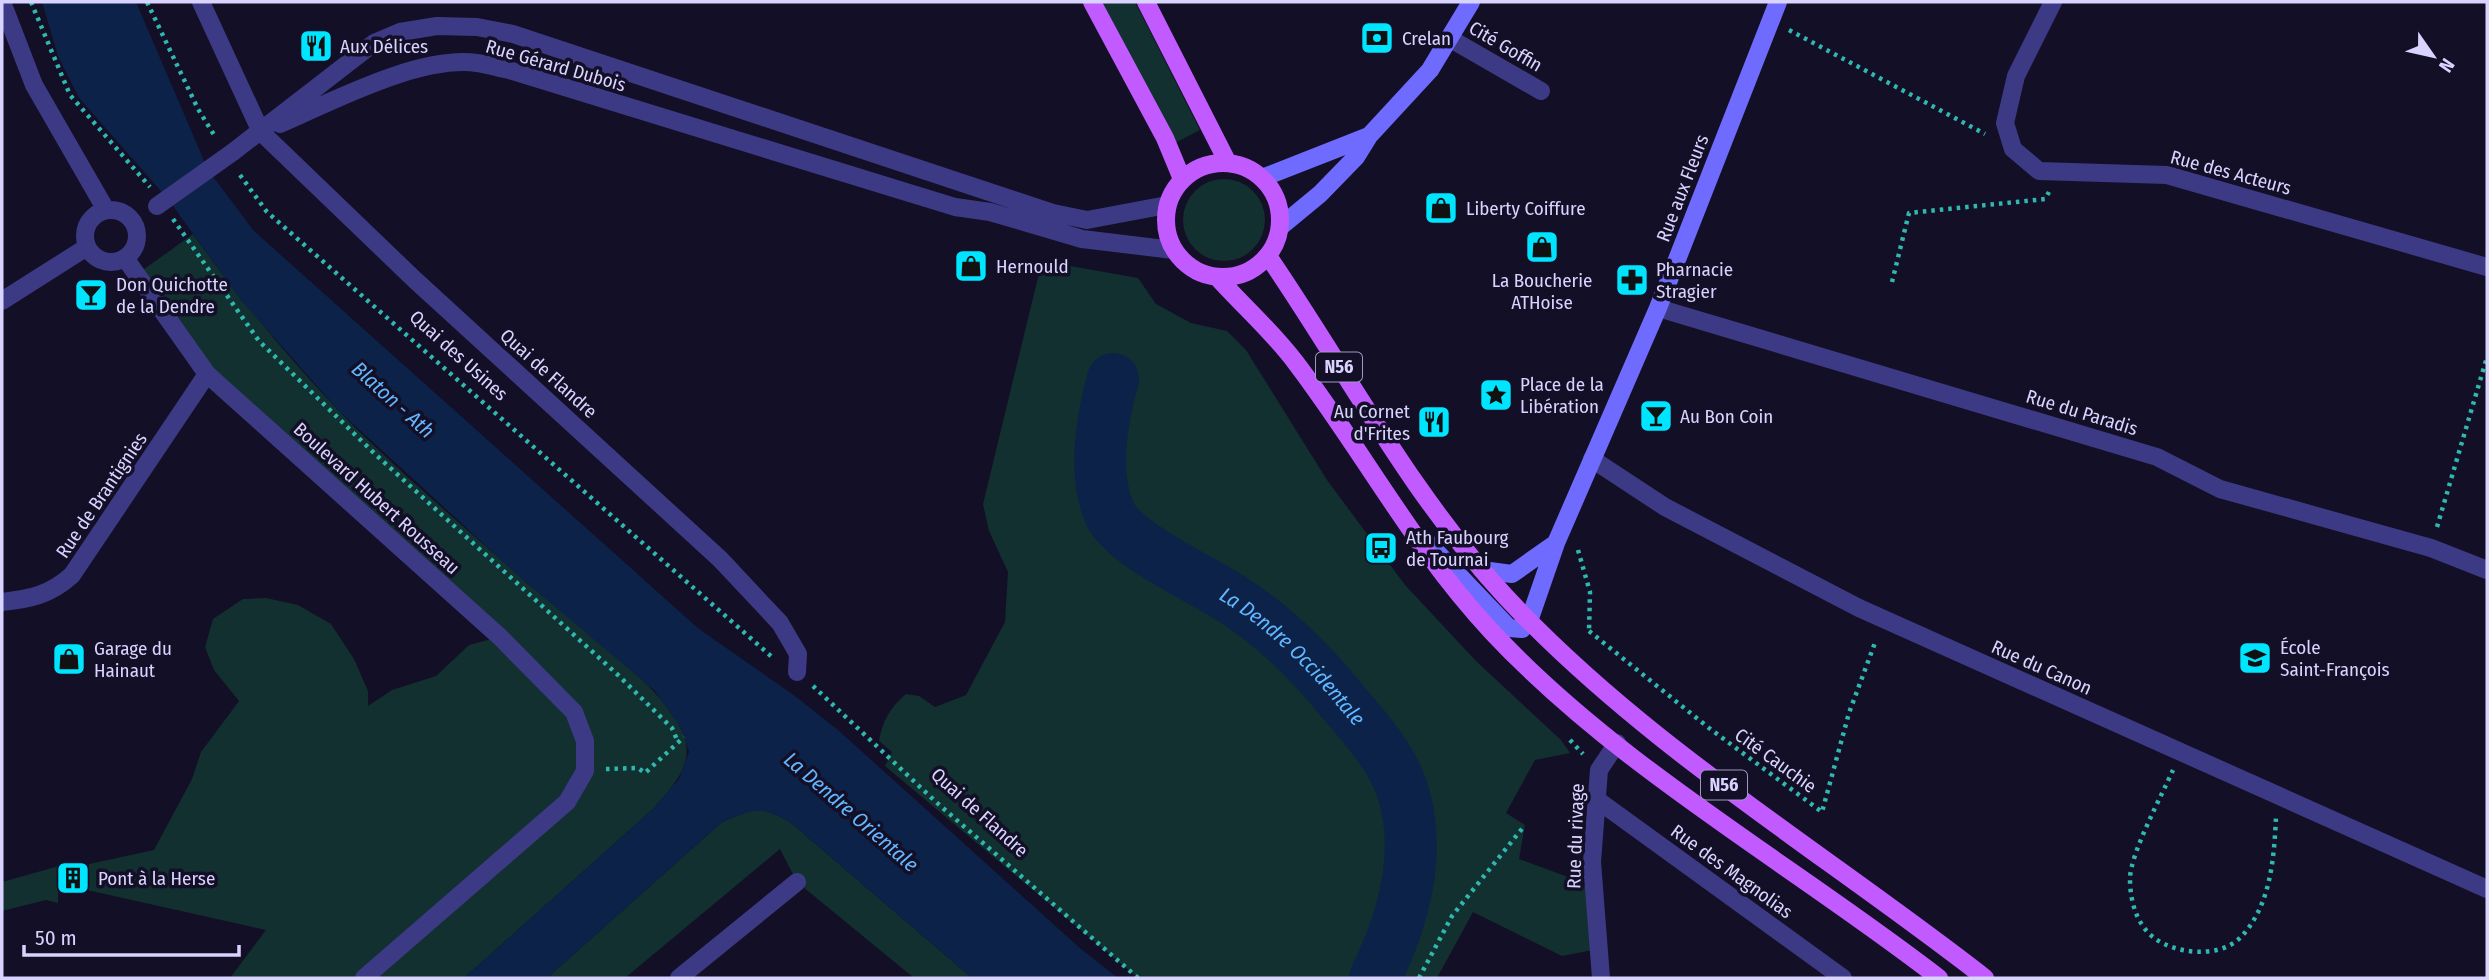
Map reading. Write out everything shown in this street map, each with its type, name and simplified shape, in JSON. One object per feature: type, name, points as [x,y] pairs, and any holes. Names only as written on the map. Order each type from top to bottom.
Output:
[{"type":"main road","points":[[1092,2],[1165,138],[1182,179]]},
{"type":"main road","points":[[1146,2],[1228,163]]},
{"type":"main road","points":[[1280,227],[1277,200],[1262,178],[1240,165],[1228,163],[1203,166],[1182,179],[1167,205],[1166,228],[1173,250],[1185,263],[1200,273],[1217,277],[1236,276],[1254,268],[1268,256],[1280,227],[1320,194],[1356,157],[1369,136],[1430,69],[1471,2]]},
{"type":"main road","name":"Rue aux Fleurs","points":[[1529,621],[1556,543],[1658,308],[1778,2]]},
{"type":"main road","points":[[1262,178],[1369,136]]},
{"type":"main road","name":"N56","points":[[1268,256],[1412,478],[1482,570],[1529,621],[1667,744],[1985,978]]},
{"type":"main road","name":"N56","points":[[1217,277],[1239,302],[1252,311],[1296,363],[1450,585],[1493,634],[1544,682],[1617,743],[1939,978]]},
{"type":"main road","points":[[1396,509],[1509,628],[1522,629],[1529,621]]},
{"type":"main road","points":[[1482,570],[1512,573],[1556,543]]},
{"type":"street","points":[[2,2],[34,85],[106,210]]},
{"type":"street","points":[[134,222],[261,132],[201,2]]},
{"type":"street","points":[[2010,140],[2005,123],[2016,76],[2053,2]]},
{"type":"street","name":"Rue Gérard Dubois","points":[[261,132],[368,46],[400,33],[437,26],[477,27],[513,34],[1053,213],[1087,220],[1167,205]]},
{"type":"street","name":"Cité Goffin","points":[[1449,38],[1541,91]]},
{"type":"street","name":"Rue Gérard Dubois","points":[[261,132],[387,78],[446,64],[475,62],[955,207],[989,212],[1082,239],[1173,250]]},
{"type":"street","name":"Quai de Flandre","points":[[261,132],[415,280],[720,559],[780,623],[798,654],[797,672]]},
{"type":"street","name":"Rue des Acteurs","points":[[2010,140],[2013,149],[2039,171],[2061,174],[2121,172],[2167,175],[2487,267]]},
{"type":"street","points":[[106,210],[120,211],[134,222],[136,245],[125,258],[108,262],[92,254],[87,247],[87,224],[98,213],[106,210]]},
{"type":"street","points":[[2,301],[87,247]]},
{"type":"street","name":"Boulevard Hubert Rousseau","points":[[125,258],[208,374],[554,690],[574,712],[584,738],[585,771]]},
{"type":"street","name":"Rue du Paradis","points":[[1658,308],[2157,457],[2220,489],[2431,548],[2487,570]]},
{"type":"street","name":"Rue de Brantignies","points":[[2,602],[30,599],[55,590],[72,575],[208,374]]},
{"type":"street","name":"Rue du Canon","points":[[1592,459],[1665,508],[1884,619],[2487,889]]},
{"type":"street","name":"Rue du rivage","points":[[1601,978],[1592,862],[1596,799],[1599,770],[1617,743]]},
{"type":"street","points":[[364,978],[566,802],[585,771]]},
{"type":"street","name":"Rue des Magnolias","points":[[1596,799],[1843,978]]},
{"type":"street","points":[[686,973],[797,882]]},
{"type":"street","points":[[686,973],[707,978]]},
{"type":"path","points":[[31,2],[70,95],[160,203],[259,341],[375,454],[618,675],[672,728],[678,742]]},
{"type":"path","name":"Quai des Usines","points":[[147,2],[198,109],[267,212],[764,653],[797,672]]},
{"type":"path","points":[[1770,19],[1976,131],[2010,140]]},
{"type":"path","points":[[1892,282],[1909,213],[2045,199],[2061,174]]},
{"type":"path","points":[[2431,548],[2487,357]]},
{"type":"path","name":"Cité Cauchie","points":[[1556,543],[1577,547],[1590,592],[1589,631],[1709,728],[1822,812],[1849,713],[1884,619]]},
{"type":"path","name":"Quai de Flandre","points":[[797,672],[936,802],[1138,978]]},
{"type":"path","points":[[585,771],[638,768],[645,773],[684,737]]},
{"type":"path","points":[[2180,753],[2130,877],[2134,912],[2146,930],[2162,943],[2184,950],[2206,951],[2227,947],[2240,938],[2252,922],[2268,884],[2274,861],[2278,795]]},
{"type":"path","points":[[1419,978],[1452,916],[1525,825]]},
{"type":"green space","points":[[1101,2],[1135,2],[1200,130],[1175,143]]},
{"type":"green space","points":[[1224,179],[1240,182],[1253,191],[1262,204],[1265,220],[1262,236],[1253,249],[1240,258],[1224,261],[1208,258],[1195,249],[1186,236],[1183,220],[1186,204],[1195,191],[1208,182]]},
{"type":"green space","points":[[193,234],[262,325],[359,432],[518,575],[631,669],[653,690],[682,731],[687,753],[685,764],[675,783],[653,809],[464,978],[230,978],[266,930],[87,890],[89,864],[154,850],[192,779],[201,752],[239,701],[214,670],[205,647],[213,619],[243,599],[266,598],[298,605],[331,624],[354,659],[368,691],[368,706],[392,690],[436,676],[469,645],[499,637],[207,374],[136,275]]},
{"type":"green space","points":[[1042,261],[1138,278],[1156,304],[1191,323],[1227,331],[1246,350],[1327,480],[1405,585],[1477,662],[1561,740],[1570,753],[1535,760],[1506,813],[1525,825],[1519,859],[1568,877],[1594,892],[1598,949],[1562,956],[1473,912],[1437,978],[1138,978],[885,766],[892,752],[879,741],[885,721],[896,704],[906,694],[919,696],[935,707],[966,695],[1005,622],[1008,572],[989,531],[983,504]]},
{"type":"green space","points":[[754,809],[765,809],[790,822],[972,978],[914,978],[797,882],[780,849],[625,978],[547,978],[722,822]]},
{"type":"green space","points":[[59,866],[58,903],[46,900],[2,911],[2,882]]},
{"type":"water","points":[[42,2],[136,2],[208,170],[254,231],[699,629],[795,696],[838,730],[1081,949],[1118,978],[972,978],[790,822],[770,813],[756,811],[722,822],[547,978],[464,978],[653,809],[679,779],[689,752],[682,730],[655,691],[521,578],[339,411],[240,299],[168,199],[79,98],[58,56]]},
{"type":"waterway","name":"La Dendre Occidentale","points":[[1113,379],[1102,429],[1100,464],[1101,482],[1110,514],[1119,526],[1148,550],[1250,611],[1293,647],[1377,743],[1397,777],[1408,813],[1410,861],[1401,910],[1375,978]]},
{"type":"place","name":"Crelan","points":[[1377,38]]},
{"type":"place","name":"Aux Délices","points":[[316,46]]},
{"type":"place","name":"Liberty Coiffure","points":[[1441,208]]},
{"type":"place","name":"La Boucherie ATHoise","points":[[1542,247]]},
{"type":"place","name":"Hernould","points":[[971,266]]},
{"type":"place","name":"Pharnacie Stragier","points":[[1632,280]]},
{"type":"place","name":"Don Quichotte de la Dendre","points":[[91,295]]},
{"type":"place","name":"Place de la Libération","points":[[1496,395]]},
{"type":"place","name":"Au Bon Coin","points":[[1656,416]]},
{"type":"place","name":"Au Cornet d'Frites","points":[[1434,422]]},
{"type":"place","name":"Ath Faubourg de Tournai","points":[[1381,548]]},
{"type":"place","name":"École Saint-François","points":[[2255,658]]},
{"type":"place","name":"Garage du Hainaut","points":[[69,659]]},
{"type":"place","name":"Pont à la Herse","points":[[73,878]]},
{"type":"water label","name":"Blaton - Ath","points":[[393,400]]},
{"type":"water label","name":"La Dendre Orientale","points":[[851,812]]}]
